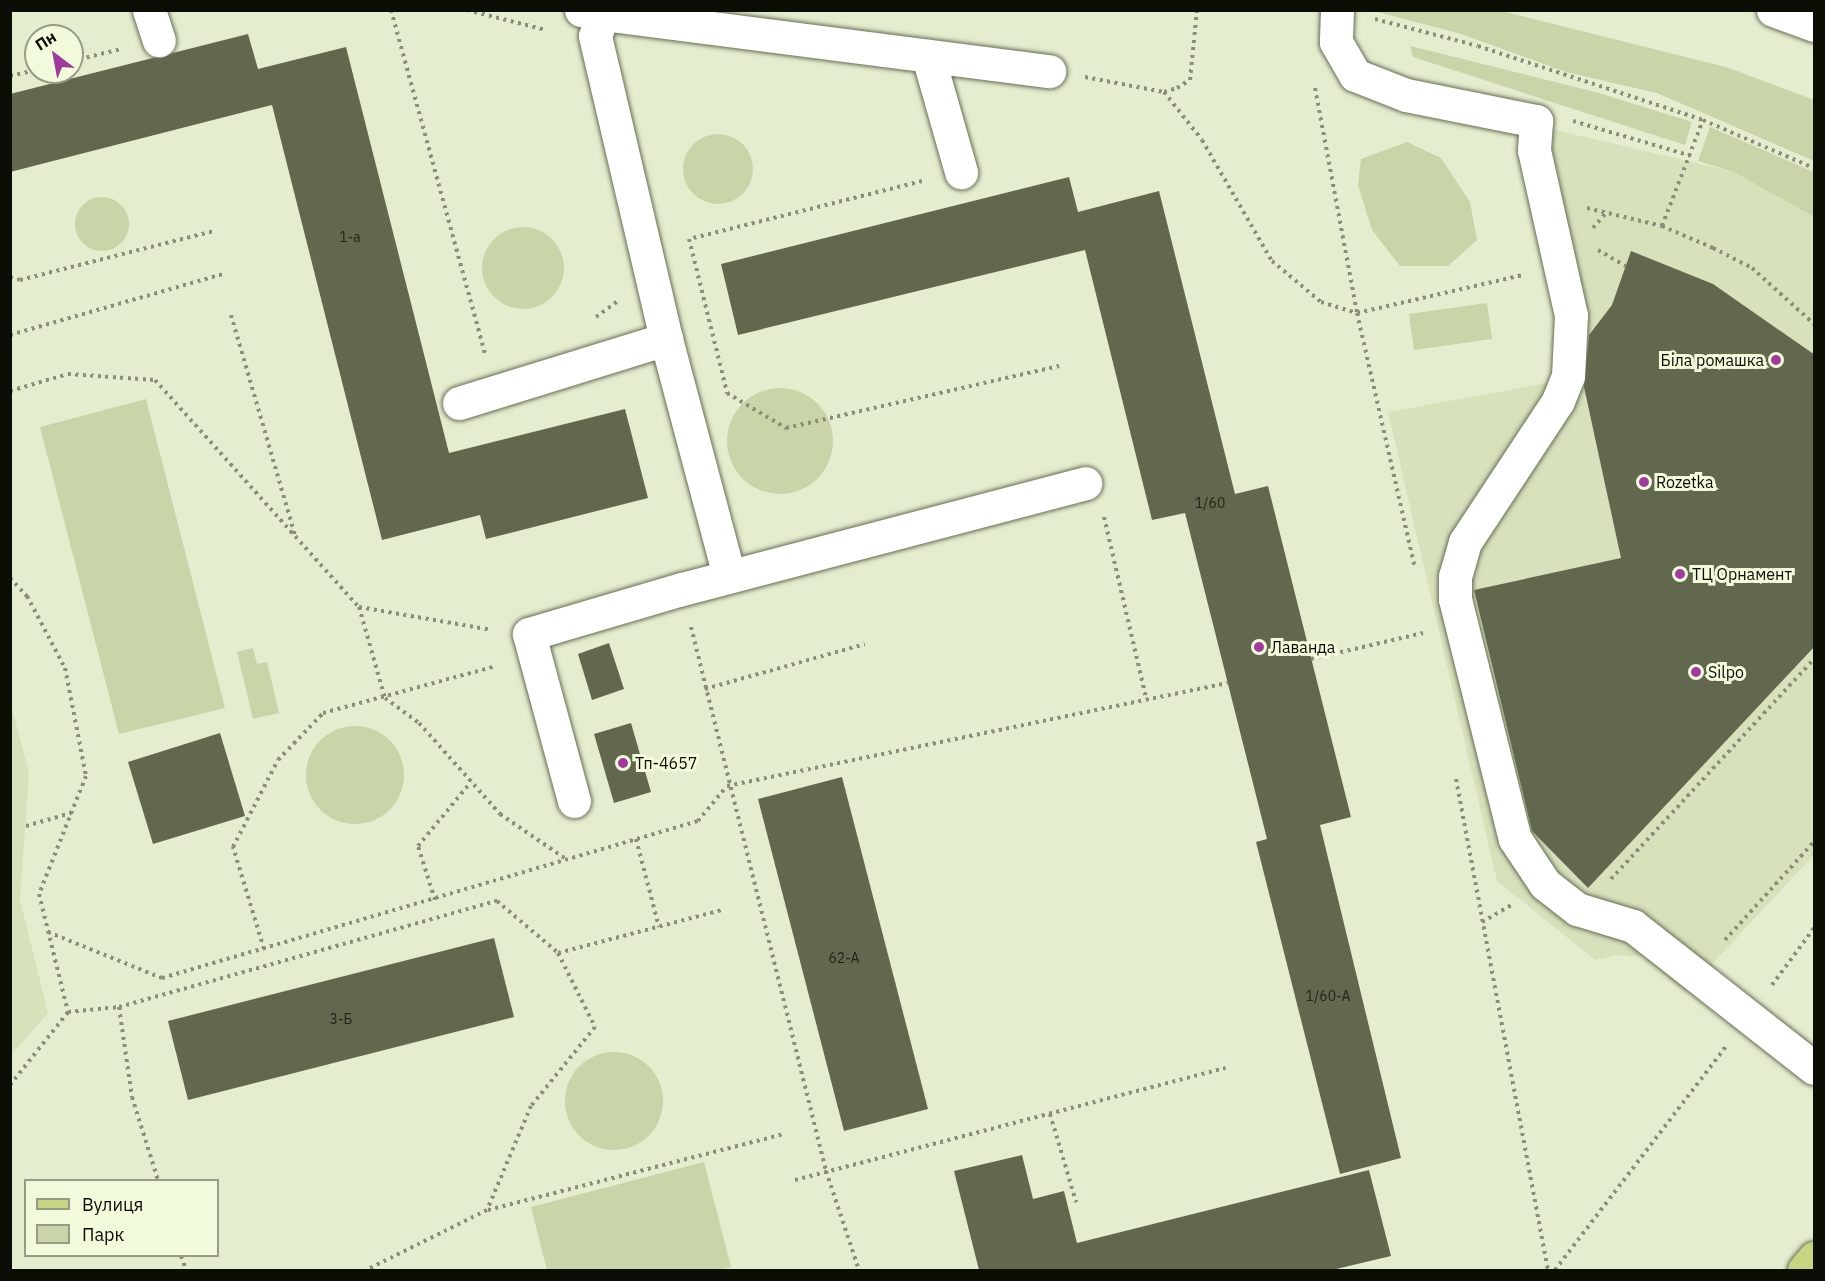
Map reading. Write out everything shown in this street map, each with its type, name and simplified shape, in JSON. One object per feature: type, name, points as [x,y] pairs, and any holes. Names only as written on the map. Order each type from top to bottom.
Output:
[{"type":"main road","points":[[1804,1270],[1815,1258]]},
{"type":"street","points":[[1773,10],[1815,25]]},
{"type":"street","points":[[729,576],[666,339],[595,36],[592,12],[1049,71]]},
{"type":"street","points":[[1351,13],[1335,42],[1355,75],[1406,95],[1536,121],[1534,150],[1571,315],[1568,376],[1558,401],[1465,542],[1455,576],[1455,599],[1515,839],[1545,884],[1577,909],[1633,926],[1815,1068]]},
{"type":"street","points":[[928,56],[961,172]]},
{"type":"street","points":[[459,403],[497,394],[666,339]]},
{"type":"street","points":[[574,801],[532,645],[682,589],[729,576],[1094,496]]},
{"type":"path","points":[[391,10],[497,394]]},
{"type":"path","points":[[467,10],[543,29],[554,36]]},
{"type":"path","points":[[1049,71],[1164,92],[1190,80],[1197,10]]},
{"type":"path","points":[[1351,13],[1478,46],[1703,120],[1815,168]]},
{"type":"path","points":[[84,56],[154,25]]},
{"type":"path","points":[[1313,80],[1358,313],[1417,574]]},
{"type":"path","points":[[1164,92],[1202,140],[1272,261],[1321,302],[1358,313],[1560,267],[1606,213]]},
{"type":"path","points":[[1662,226],[1703,120]]},
{"type":"path","points":[[961,172],[689,239],[727,393],[786,428],[1059,366]]},
{"type":"path","points":[[1545,196],[1662,226],[1752,268],[1815,324]]},
{"type":"path","points":[[10,277],[20,280],[214,231]]},
{"type":"path","points":[[1582,241],[1626,266]]},
{"type":"path","points":[[10,335],[223,274]]},
{"type":"path","points":[[586,320],[610,309],[621,296]]},
{"type":"path","points":[[231,315],[297,542]]},
{"type":"path","points":[[485,353],[496,350]]},
{"type":"path","points":[[10,391],[68,374],[155,381],[297,542],[359,607],[386,698],[419,723],[500,814],[567,859]]},
{"type":"path","points":[[1094,496],[1146,697]]},
{"type":"path","points":[[10,578],[27,596],[65,668],[86,776],[39,894],[68,1012]]},
{"type":"path","points":[[682,589],[727,786],[826,1171],[859,1270]]},
{"type":"path","points":[[359,607],[532,645]]},
{"type":"path","points":[[1311,659],[1430,631]]},
{"type":"path","points":[[705,689],[865,644]]},
{"type":"path","points":[[264,949],[233,847],[278,760],[323,713],[386,698],[532,645]]},
{"type":"path","points":[[1605,886],[1815,659]]},
{"type":"path","points":[[48,932],[162,978],[435,900],[698,821],[727,786],[1146,697],[1228,682]]},
{"type":"path","points":[[1455,771],[1548,1270]]},
{"type":"path","points":[[435,900],[418,846],[471,782]]},
{"type":"path","points":[[26,826],[72,812]]},
{"type":"path","points":[[636,839],[659,927]]},
{"type":"path","points":[[1725,940],[1815,842]]},
{"type":"path","points":[[10,1085],[68,1012],[119,1007],[497,901],[558,953],[595,1027],[531,1106],[487,1210]]},
{"type":"path","points":[[558,953],[722,910]]},
{"type":"path","points":[[1555,1270],[1815,928]]},
{"type":"path","points":[[119,1007],[132,1097],[158,1179]]},
{"type":"path","points":[[795,1180],[1226,1068]]},
{"type":"path","points":[[1050,1114],[1076,1202]]},
{"type":"path","points":[[366,1270],[487,1210],[783,1134]]},
{"type":"shaded area","points":[[1518,121],[1734,172],[1814,217],[1814,855],[1685,993],[1644,957],[1618,955],[1595,960],[1497,881],[1388,412],[1559,381],[1567,334],[1517,133]]},
{"type":"shaded area","points":[[10,700],[29,773],[20,900],[48,1013],[11,1055]]},
{"type":"green space","points":[[1374,11],[1502,11],[1726,67],[1814,100],[1814,161],[1657,93],[1566,72],[1461,34]]},
{"type":"green space","points":[[1410,46],[1599,93],[1692,122],[1685,145],[1413,57]]},
{"type":"green space","points":[[1710,127],[1814,172],[1814,217],[1734,172],[1698,161]]},
{"type":"green space","points":[[711,134],[725,134],[738,140],[747,149],[753,162],[751,182],[743,194],[725,204],[711,204],[698,198],[689,189],[683,176],[683,162],[689,149],[698,140]]},
{"type":"green space","points":[[1407,142],[1441,158],[1470,202],[1477,240],[1448,266],[1400,266],[1372,230],[1358,185],[1361,159]]},
{"type":"green space","points":[[102,197],[112,199],[121,205],[127,214],[129,224],[127,234],[121,243],[112,249],[102,251],[92,249],[83,243],[77,234],[75,224],[77,214],[83,205],[92,199]]},
{"type":"green space","points":[[523,227],[539,230],[552,239],[561,252],[564,268],[561,284],[552,297],[539,306],[523,309],[507,306],[494,297],[485,284],[482,268],[485,252],[494,239],[507,230]]},
{"type":"green space","points":[[1487,303],[1492,339],[1414,350],[1409,314]]},
{"type":"green space","points":[[780,388],[800,392],[817,404],[829,421],[833,441],[829,461],[817,478],[800,490],[780,494],[760,490],[743,478],[731,461],[727,441],[731,421],[743,404],[760,392]]},
{"type":"green space","points":[[146,399],[225,708],[119,734],[40,427]]},
{"type":"green space","points":[[253,648],[257,664],[267,662],[279,713],[253,719],[237,652]]},
{"type":"green space","points":[[355,726],[374,730],[390,740],[400,756],[404,775],[400,794],[390,810],[374,820],[355,824],[336,820],[320,810],[310,794],[306,775],[310,756],[320,740],[336,730]]},
{"type":"green space","points":[[614,1052],[633,1056],[649,1066],[659,1082],[663,1101],[659,1120],[649,1136],[633,1146],[614,1150],[595,1146],[579,1136],[569,1120],[565,1101],[569,1082],[579,1066],[595,1056]]},
{"type":"green space","points":[[704,1162],[731,1267],[716,1270],[547,1270],[531,1207]]},
{"type":"building","points":[[248,34],[258,69],[346,47],[449,453],[625,409],[648,498],[486,539],[480,515],[382,540],[272,105],[10,172],[10,94],[50,84],[84,84],[84,75]]},
{"type":"building","points":[[1069,177],[1078,212],[1159,191],[1235,494],[1268,486],[1351,817],[1320,825],[1401,1158],[1340,1174],[1256,842],[1267,839],[1185,513],[1152,520],[1085,250],[738,335],[721,264]]},
{"type":"building","name":"ТЦ Орнамент","points":[[1631,251],[1713,284],[1815,355],[1815,646],[1588,888],[1532,831],[1474,590],[1621,558],[1584,387],[1589,335],[1612,305]]},
{"type":"building","points":[[609,643],[624,689],[592,700],[578,654]]},
{"type":"building","name":"Тп-4657","points":[[631,723],[651,792],[614,803],[594,734]]},
{"type":"building","points":[[220,733],[245,816],[153,844],[128,762]]},
{"type":"building","points":[[842,777],[928,1109],[844,1131],[758,799]]},
{"type":"building","points":[[494,938],[514,1017],[188,1100],[168,1021]]},
{"type":"building","points":[[1022,1155],[1033,1199],[1064,1191],[1077,1243],[1369,1170],[1391,1256],[1332,1270],[979,1270],[954,1171]]},
{"type":"place","name":"Біла ромашка","points":[[1776,360]]},
{"type":"place","name":"Rozetka","points":[[1644,482]]},
{"type":"place","name":"ТЦ Орнамент","points":[[1680,574]]},
{"type":"place","name":"Лаванда","points":[[1259,647]]},
{"type":"place","name":"Silpo","points":[[1696,672]]},
{"type":"place","name":"Тп-4657","points":[[623,763]]}]
